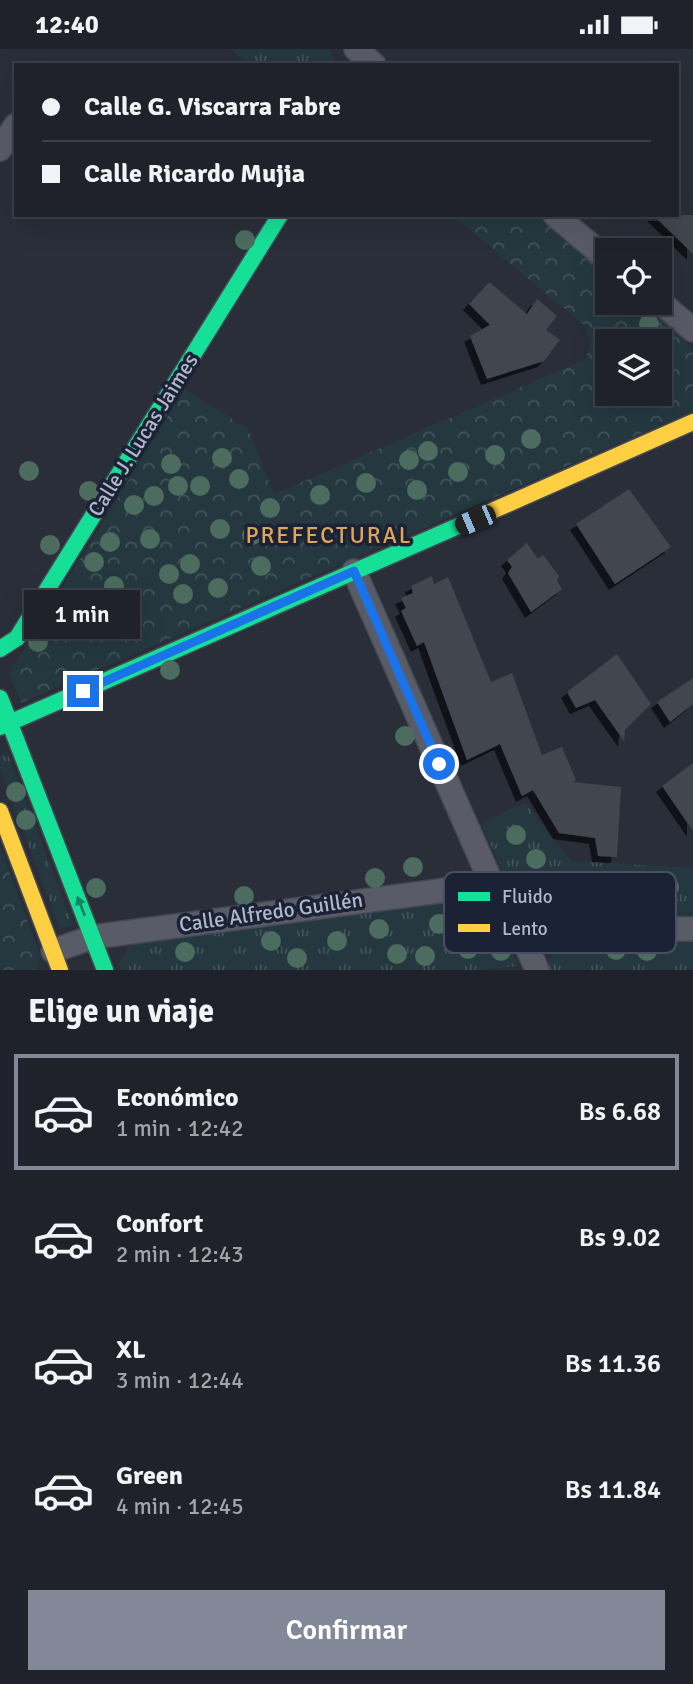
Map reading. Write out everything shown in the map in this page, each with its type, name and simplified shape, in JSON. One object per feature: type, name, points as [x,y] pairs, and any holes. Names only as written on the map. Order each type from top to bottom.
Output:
[{"type":"street","points":[[356,49],[372,63]]},
{"type":"street","points":[[0,149],[14,128]]},
{"type":"street","name":"Calle J. Lucas Jaimes","points":[[0,649],[17,638],[279,217]]},
{"type":"street","points":[[557,217],[595,248]]},
{"type":"street","points":[[672,312],[693,330]]},
{"type":"street","points":[[5,725],[693,422]]},
{"type":"street","points":[[354,571],[487,872]]},
{"type":"street","points":[[0,698],[5,725],[105,970]]},
{"type":"street","points":[[0,811],[56,961]]},
{"type":"street","name":"Calle Alfredo Guillén","points":[[56,961],[93,937],[444,890]]},
{"type":"street","points":[[530,953],[537,970]]},
{"type":"green space","points":[[230,49],[329,49],[335,63],[248,63]]},
{"type":"green space","points":[[454,217],[543,217],[595,260],[595,315],[658,315],[693,349],[693,411],[21,703],[9,674],[185,389],[248,429],[274,494],[586,359],[591,341],[585,326]]},
{"type":"green space","points":[[7,752],[73,925],[60,929],[0,770],[0,754]]},
{"type":"green space","points":[[525,803],[571,861],[693,868],[693,916],[676,916],[676,872],[503,872],[481,823]]},
{"type":"green space","points":[[0,847],[40,955],[37,970],[0,970]]},
{"type":"green space","points":[[444,904],[444,953],[512,953],[518,966],[480,970],[121,970],[119,964],[130,944]]},
{"type":"green space","points":[[676,940],[693,940],[693,970],[550,970],[548,961],[554,953],[676,953]]},
{"type":"building","points":[[693,215],[693,254],[655,217]]},
{"type":"building","points":[[489,282],[527,314],[537,299],[557,316],[546,330],[560,340],[544,361],[487,379],[470,336],[490,325],[469,304]]},
{"type":"building","points":[[629,489],[671,547],[615,584],[576,524]]},
{"type":"building","points":[[527,543],[538,559],[543,555],[559,576],[557,581],[562,589],[531,612],[508,573],[512,567],[507,560]]},
{"type":"building","points":[[432,576],[434,584],[448,577],[491,682],[512,673],[542,755],[562,747],[576,780],[573,782],[621,787],[617,857],[598,856],[595,838],[559,833],[533,790],[522,796],[500,744],[467,760],[424,642],[417,646],[401,611],[406,608],[401,598],[413,593],[411,586]]},
{"type":"building","points":[[617,654],[651,704],[625,730],[624,741],[595,700],[576,708],[567,692]]},
{"type":"building","points":[[693,678],[693,704],[670,722],[657,702]]},
{"type":"building","points":[[693,763],[693,831],[662,786]]},
{"type":"traffic: fast","points":[[0,649],[17,638],[279,217]]},
{"type":"traffic: fast","points":[[0,727],[465,523]]},
{"type":"traffic: fast","points":[[0,698],[105,970]]},
{"type":"traffic: slow","points":[[465,523],[693,422]]},
{"type":"traffic: slow","points":[[0,811],[60,970]]},
{"type":"district","name":"PREFECTURAL","points":[[329,535]]},
{"type":"route","points":[[83,691],[354,571],[439,764]]}]
